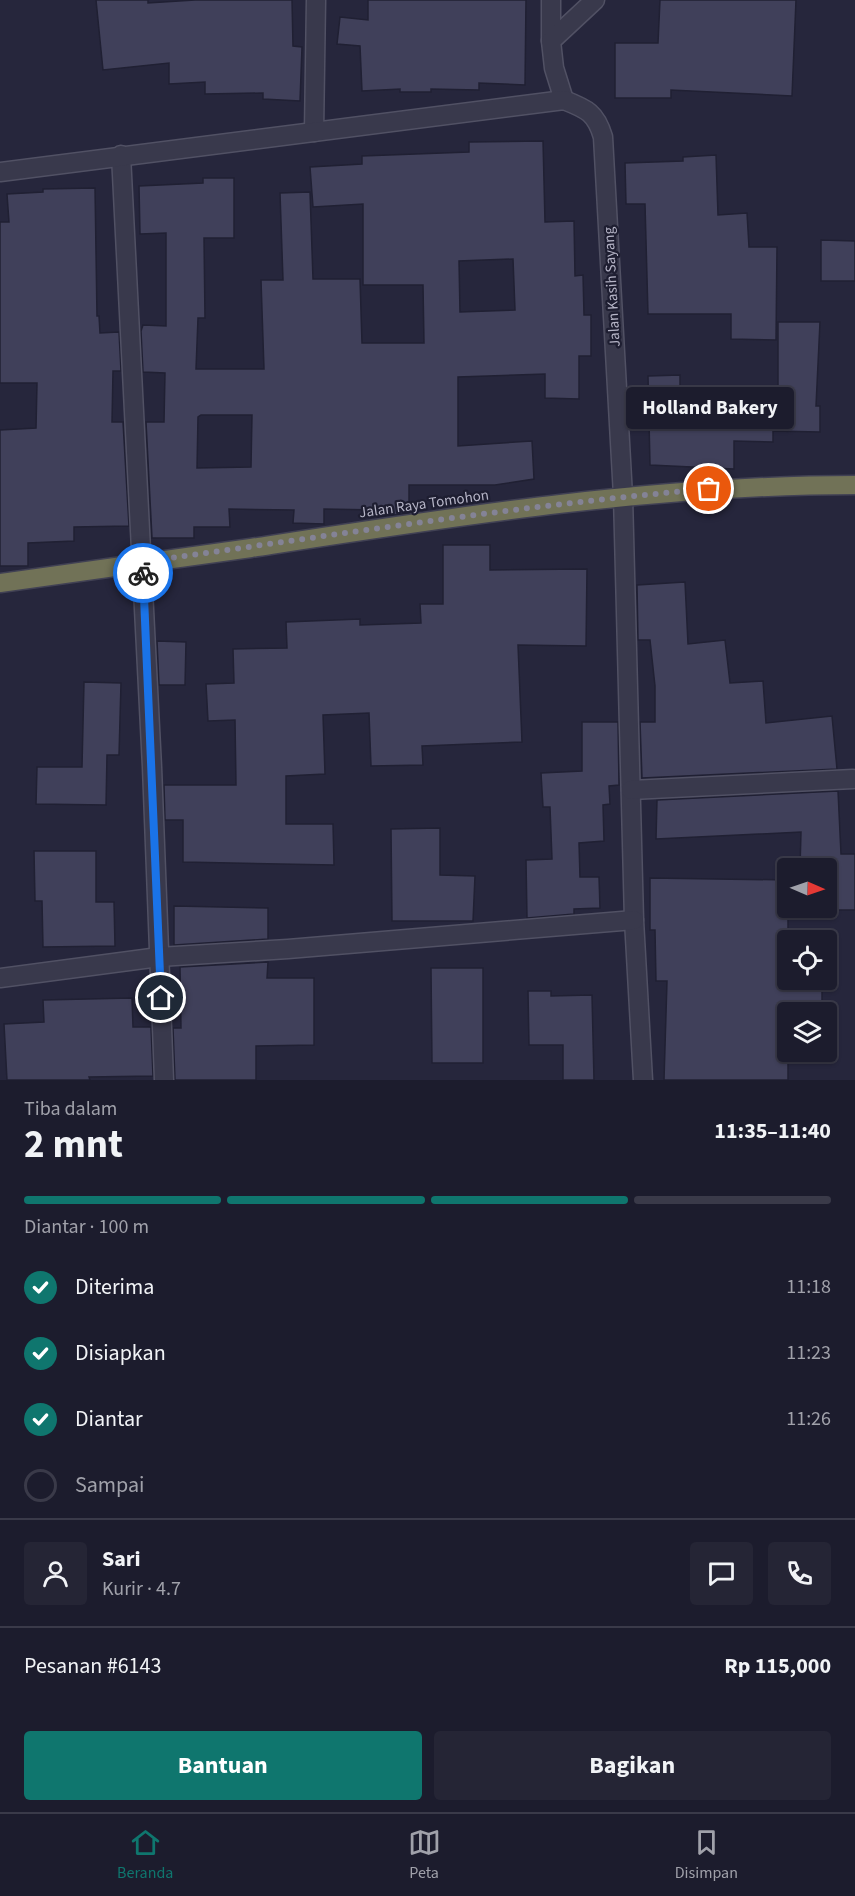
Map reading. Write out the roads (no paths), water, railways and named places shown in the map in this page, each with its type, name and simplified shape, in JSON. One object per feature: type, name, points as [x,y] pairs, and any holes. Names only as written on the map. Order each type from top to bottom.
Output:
[{"type":"highway","name":"Jalan Raya Tomohon","points":[[0,583],[395,525],[623,496],[721,488],[855,485]]},
{"type":"street","points":[[314,132],[316,0]]},
{"type":"street","points":[[0,172],[564,100],[554,68],[551,41],[551,0]]},
{"type":"street","points":[[551,41],[595,0]]},
{"type":"street","name":"Jalan Kasih Sayang","points":[[564,100],[583,107],[598,120],[603,137],[623,496],[634,920],[643,1080]]},
{"type":"street","points":[[121,155],[152,766],[164,1080]]},
{"type":"street","points":[[631,790],[853,779]]},
{"type":"street","points":[[0,978],[159,957],[288,949],[634,920]]},
{"type":"place","name":"Holland Bakery","points":[[709,489]]}]
